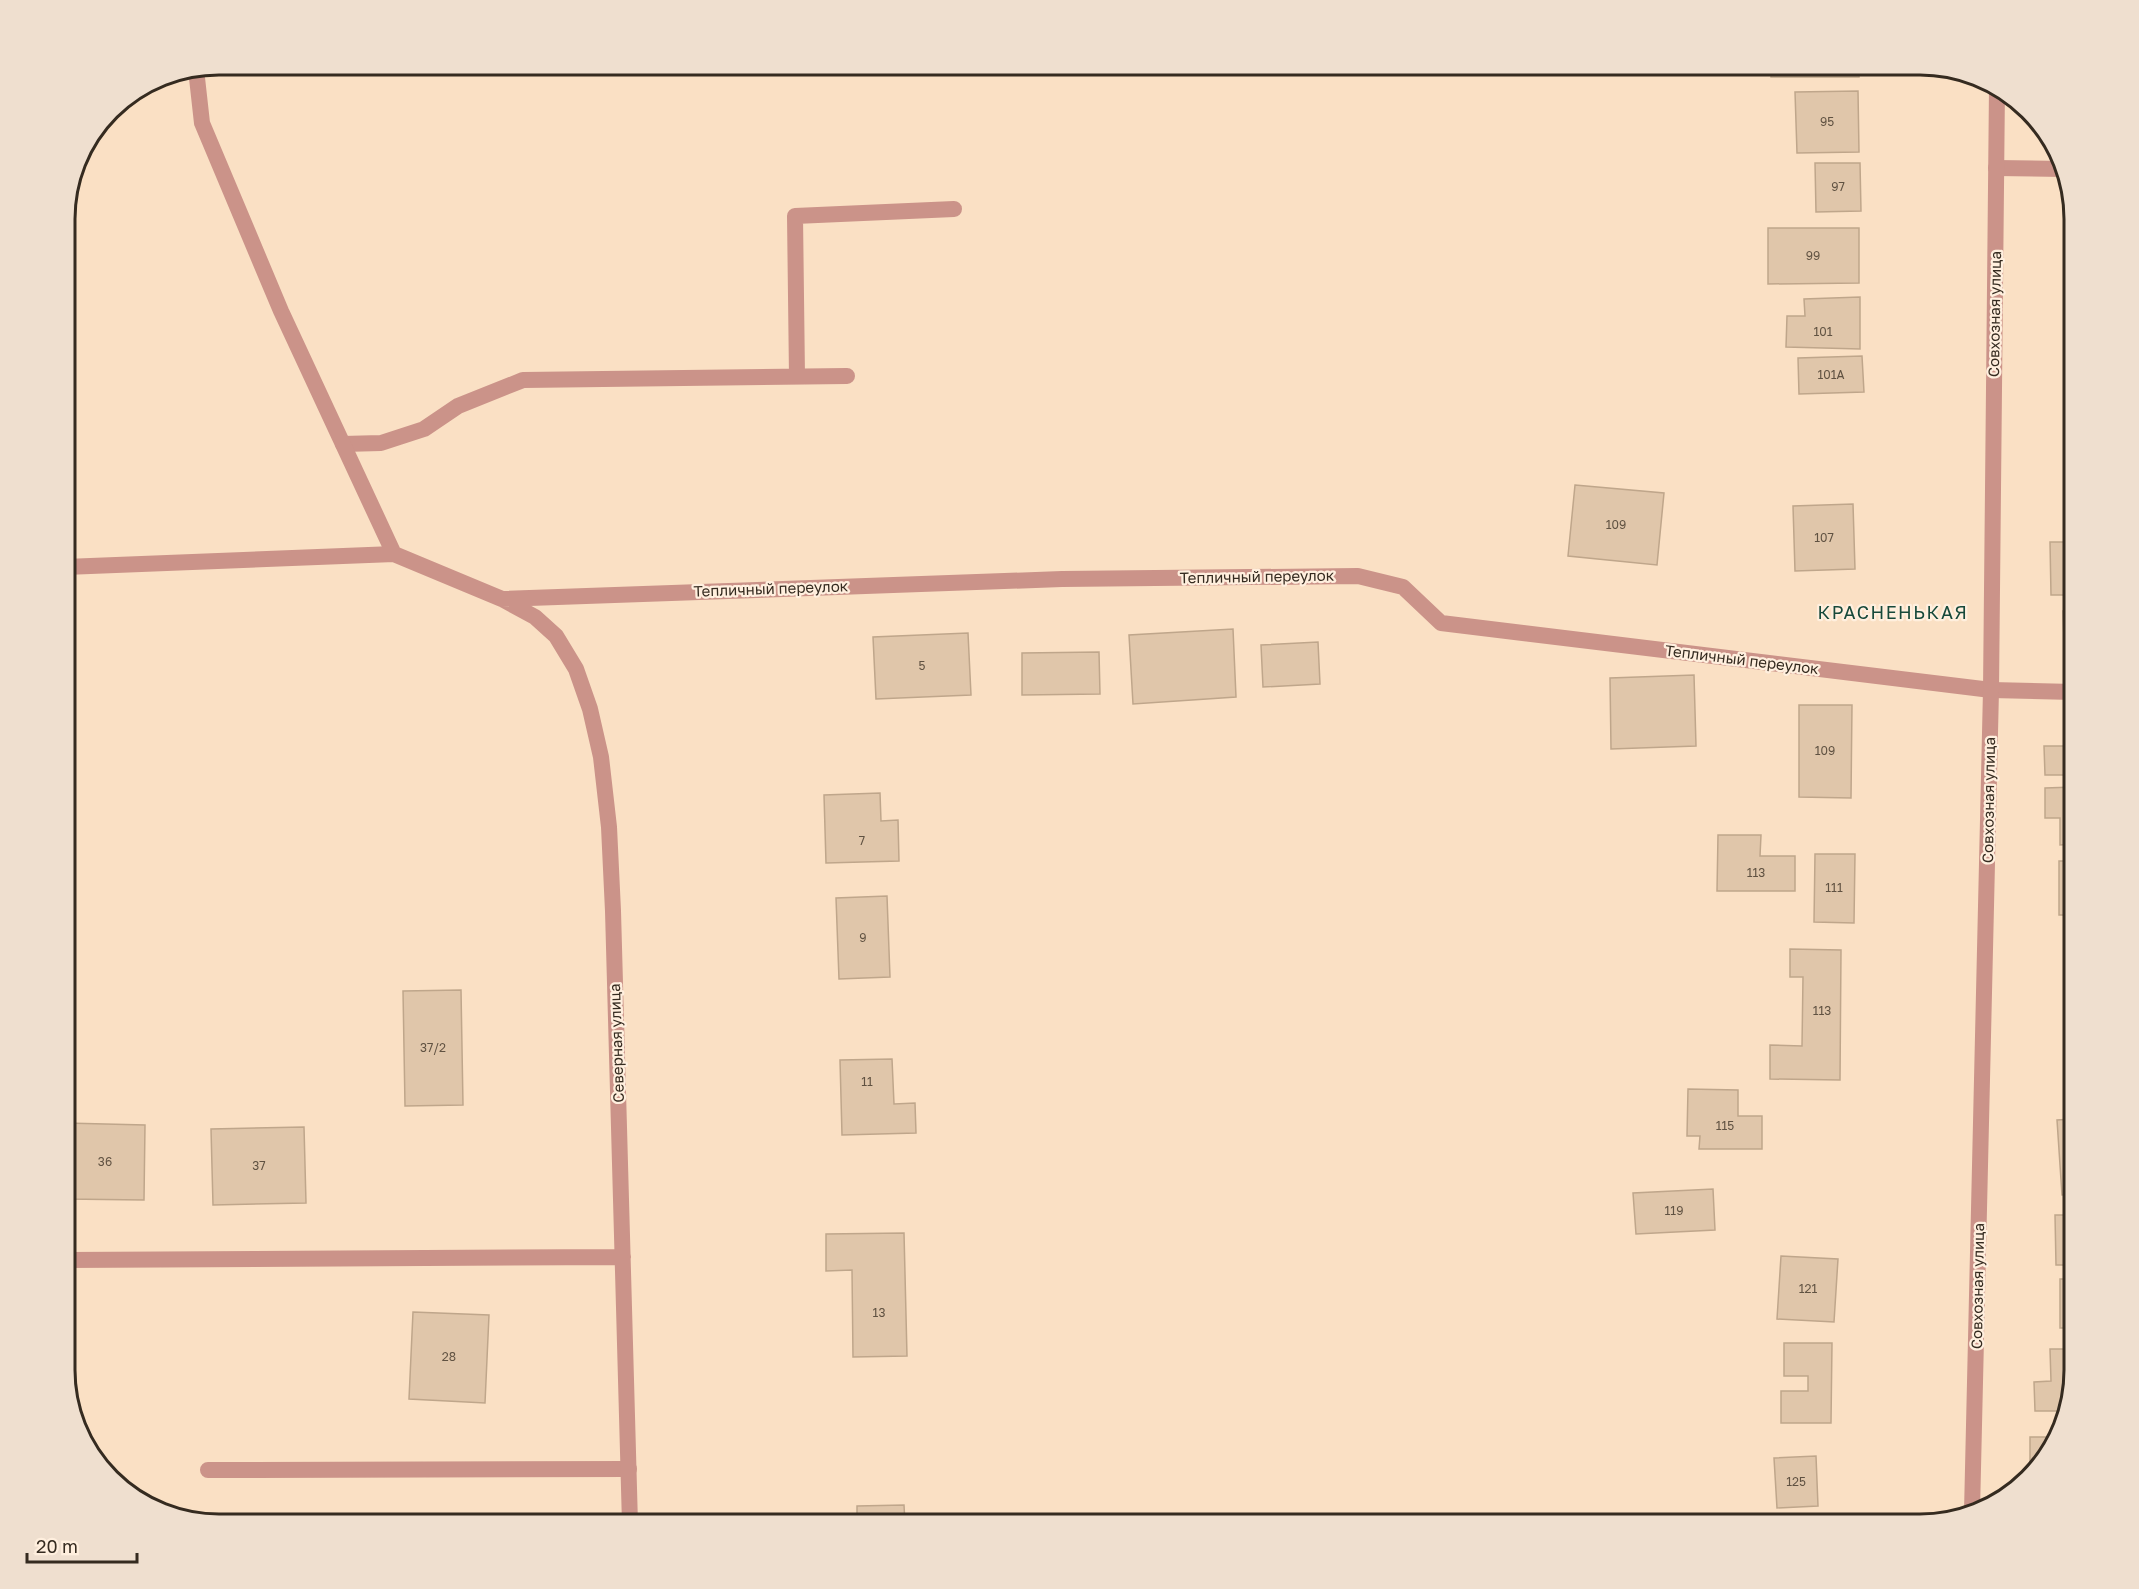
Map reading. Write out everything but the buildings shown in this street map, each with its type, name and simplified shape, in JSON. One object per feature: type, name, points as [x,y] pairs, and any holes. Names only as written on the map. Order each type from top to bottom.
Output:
[{"type":"street","points":[[75,567],[394,554],[281,311],[202,123],[197,77]]},
{"type":"street","name":"Совхозная улица","points":[[1972,1504],[1991,690],[1997,97]]},
{"type":"street","points":[[1996,168],[2054,169]]},
{"type":"street","points":[[798,376],[795,216],[954,208]]},
{"type":"street","points":[[343,444],[381,443],[424,429],[458,406],[523,380],[847,376]]},
{"type":"street","name":"Северная улица","points":[[394,554],[502,599],[535,617],[556,636],[576,669],[590,709],[601,757],[609,826],[630,1514]]},
{"type":"street","name":"Тепличный переулок","points":[[502,599],[1062,579],[1358,576],[1403,586],[1441,623],[1991,690],[2064,692]]},
{"type":"street","points":[[75,1260],[623,1257]]},
{"type":"street","points":[[208,1470],[629,1469]]},
{"type":"district","name":"КРАСНЕНЬКАЯ","points":[[1893,613]]}]
